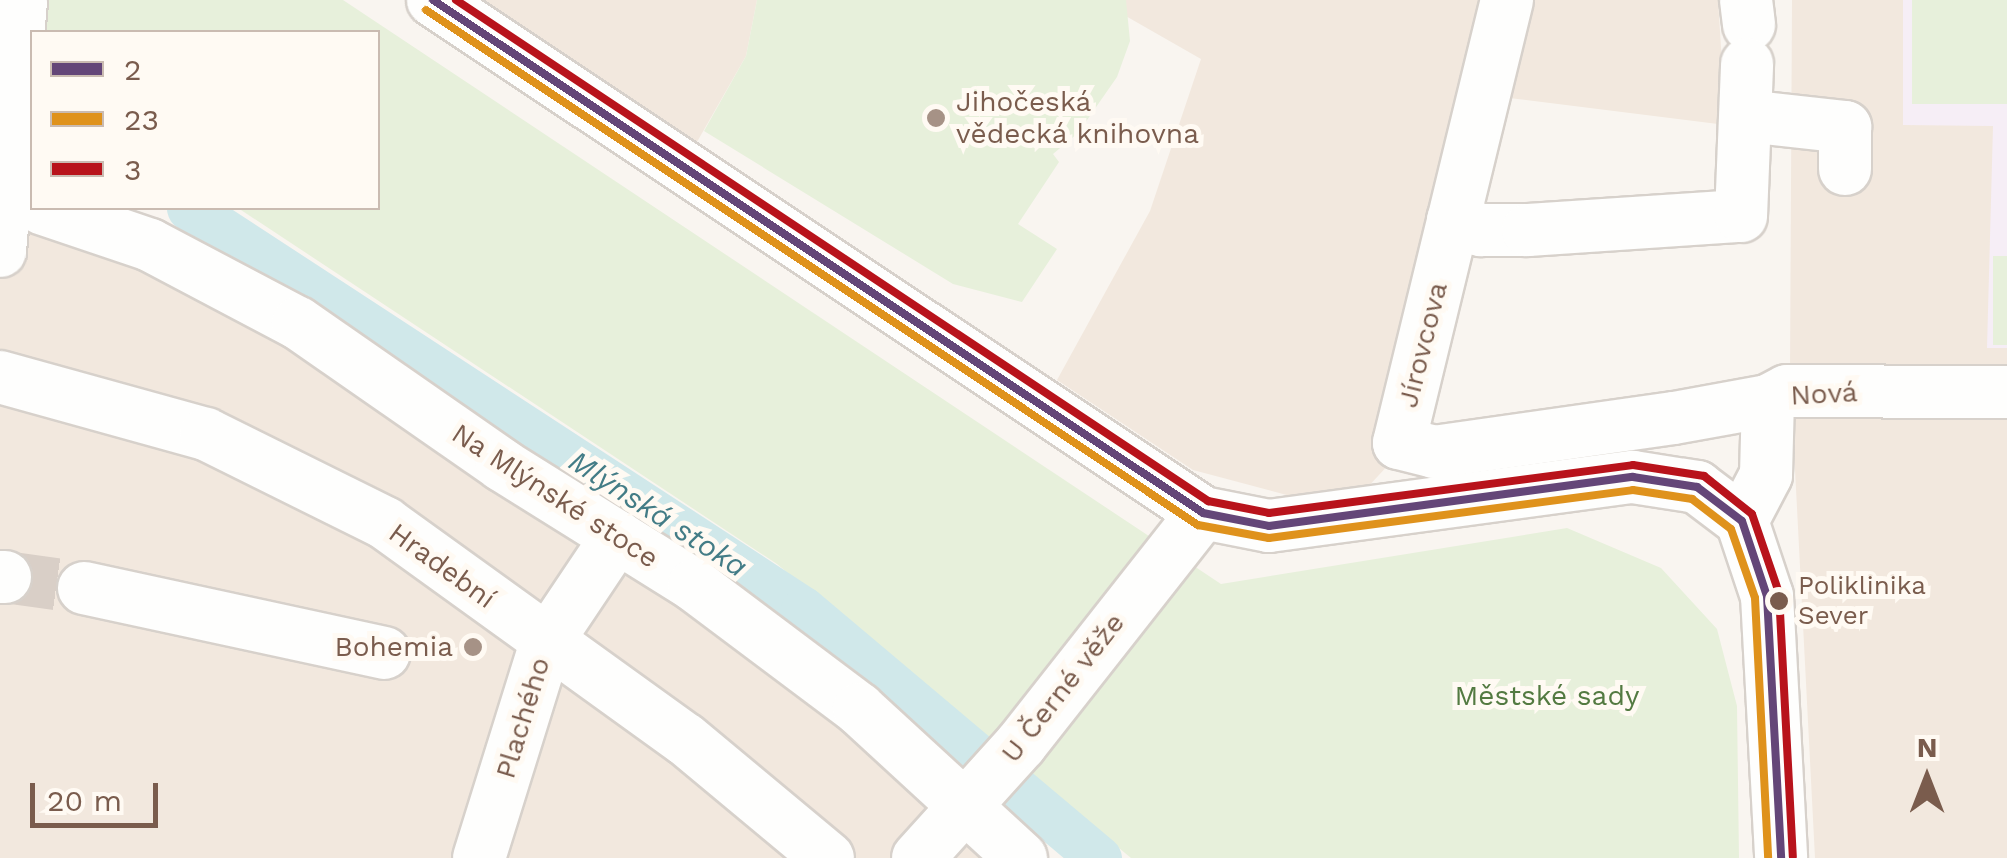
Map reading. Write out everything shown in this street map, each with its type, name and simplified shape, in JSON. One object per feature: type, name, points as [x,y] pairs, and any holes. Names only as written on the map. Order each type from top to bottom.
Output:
[{"type":"street","points":[[0,251],[16,193],[14,85],[20,0]]},
{"type":"street","points":[[433,0],[1204,514],[1269,526],[1634,477],[1696,487],[1742,520],[1768,596],[1781,858]]},
{"type":"street","name":"Jírovcova","points":[[1507,0],[1399,442],[1434,452],[1768,402]]},
{"type":"street","points":[[1453,220],[1481,230],[1528,230],[1741,216],[1747,30]]},
{"type":"street","points":[[1746,116],[1846,127],[1845,170]]},
{"type":"street","name":"Na Mlýnské stoce","points":[[61,210],[150,244],[298,323],[694,585],[974,798],[1020,858]]},
{"type":"street","name":"Hradební","points":[[0,378],[206,434],[385,524],[753,796],[828,858]]},
{"type":"street","name":"Nová","points":[[1742,520],[1766,475],[1768,402],[1787,392],[2007,392]]},
{"type":"street","name":"U Černé věže","points":[[918,858],[1021,744],[1204,514]]},
{"type":"street","name":"Plachého","points":[[480,858],[546,642],[617,537]]},
{"type":"street","points":[[84,588],[384,652]]},
{"type":"shaded area","points":[[473,0],[757,0],[746,56],[677,177]]},
{"type":"shaded area","points":[[1126,0],[1718,0],[1726,125],[1501,97],[1419,432],[1365,490],[1309,501],[1193,470],[1057,380],[1150,211],[1201,59],[1124,15]]},
{"type":"shaded area","points":[[1792,0],[2007,0],[2007,858],[1815,858],[1790,372]]},
{"type":"shaded area","points":[[1903,0],[2007,0],[2007,348],[1987,348],[1993,126],[1903,125]]},
{"type":"shaded area","points":[[0,185],[30,193],[30,210],[92,210],[159,228],[1032,858],[0,858]]},
{"type":"green space","name":"Městské sady","points":[[0,0],[343,0],[1221,584],[1567,528],[1661,568],[1717,629],[1737,706],[1739,858],[1131,858],[777,564],[241,210],[380,210],[380,30],[30,30]]},
{"type":"green space","points":[[757,0],[1126,0],[1130,41],[1117,77],[1078,133],[1053,154],[1059,162],[1018,224],[1057,249],[1022,302],[953,284],[704,131],[746,56]]},
{"type":"green space","points":[[1912,0],[2007,0],[2007,104],[1912,104]]},
{"type":"green space","points":[[1993,256],[2007,256],[2007,345],[1993,345]]},
{"type":"waterway","name":"Mlýnská stoka","points":[[192,210],[803,609],[1099,858]]},
{"type":"tunnel","points":[[5,577],[84,588]]},
{"type":"transit line","name":"2","points":[[433,0],[1203,513],[1269,526],[1633,477],[1697,487],[1742,521],[1767,596],[1781,858]]},
{"type":"transit line","name":"3","points":[[456,0],[1208,501],[1269,513],[1633,465],[1704,476],[1752,514],[1779,593],[1793,857]]},
{"type":"transit line","name":"23","points":[[426,10],[1198,525],[1269,538],[1633,490],[1692,499],[1731,529],[1755,598],[1768,858]]},
{"type":"place","name":"Jihočeská vědecká knihovna","points":[[936,118]]},
{"type":"place","name":"Poliklinika Sever","points":[[1779,601]]},
{"type":"place","name":"Bohemia","points":[[473,647]]}]
